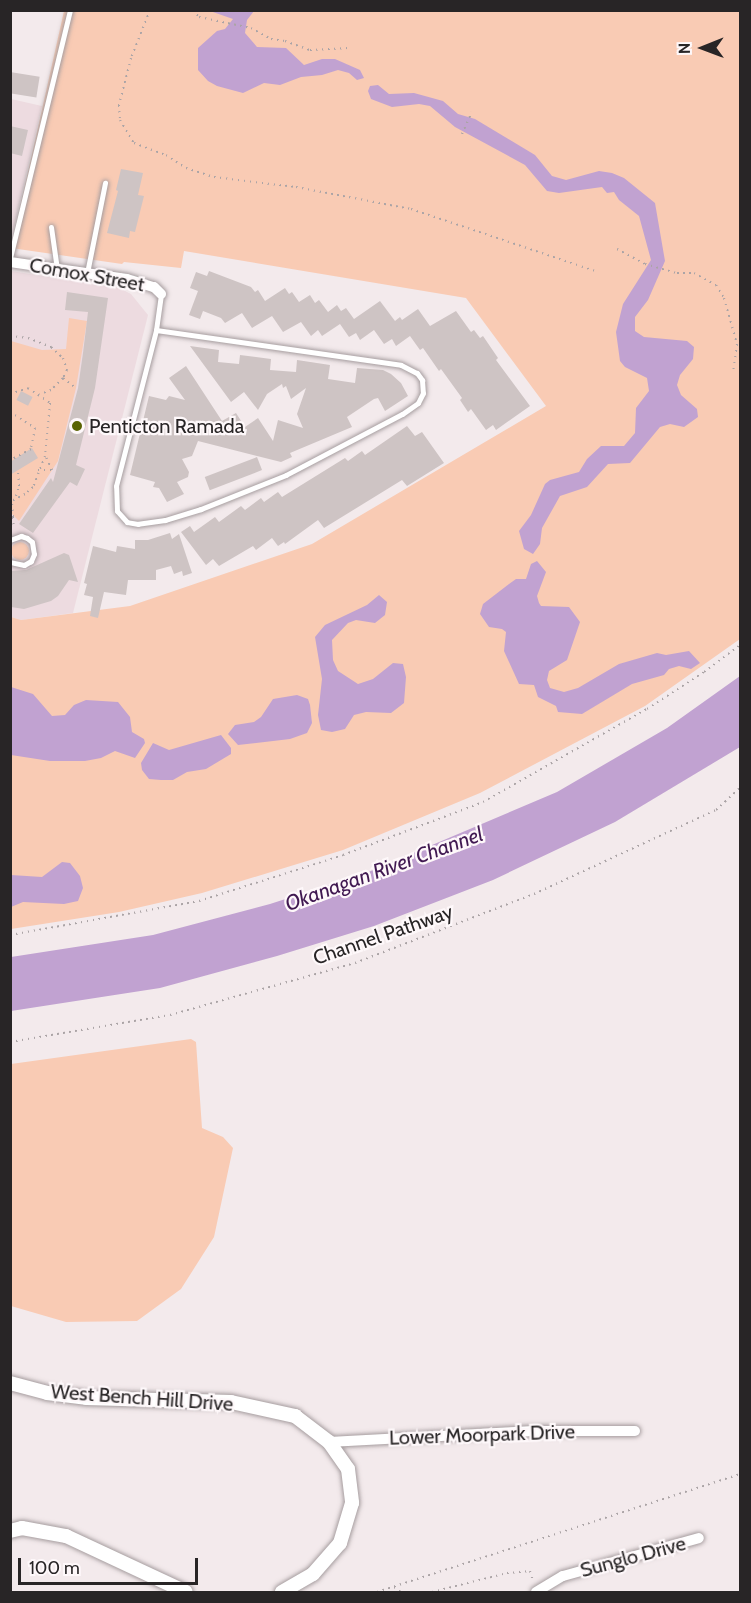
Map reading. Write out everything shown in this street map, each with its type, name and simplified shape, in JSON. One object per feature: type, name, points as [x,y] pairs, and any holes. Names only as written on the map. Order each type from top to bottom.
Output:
[{"type":"street","name":"Comox Street","points":[[10,260],[127,279],[154,287],[161,294]]},
{"type":"street","name":"West Bench Hill Drive","points":[[10,1383],[47,1393],[86,1398],[231,1402],[295,1416],[329,1442],[348,1469],[352,1503],[340,1543],[313,1574],[282,1593]]},
{"type":"street","name":"Lower Moorpark Drive","points":[[329,1442],[534,1431],[635,1431]]},
{"type":"street","points":[[10,1531],[22,1528],[66,1536],[186,1593]]},
{"type":"street","name":"Sunglo Drive","points":[[534,1587],[563,1576],[699,1538]]},
{"type":"lane","points":[[10,260],[70,10]]},
{"type":"lane","points":[[87,273],[105,183]]},
{"type":"lane","points":[[51,227],[57,269]]},
{"type":"lane","points":[[156,330],[401,365],[417,373],[422,380],[423,393],[418,403],[402,414],[286,475],[201,509],[165,520],[132,524],[121,518],[117,511],[116,486],[156,330],[161,294]]},
{"type":"lane","points":[[10,562],[24,565],[31,561],[34,554],[32,542],[21,536],[13,538]]},
{"type":"path","points":[[150,10],[132,58],[119,105],[120,120],[134,143],[166,155],[186,168],[214,177],[322,191],[411,208],[598,272]]},
{"type":"path","points":[[193,10],[199,17],[231,22],[251,28],[271,39],[285,41],[310,50],[348,48]]},
{"type":"path","points":[[462,134],[472,112]]},
{"type":"path","points":[[617,249],[645,264],[664,270],[694,273],[716,285],[724,298],[736,340],[737,352],[733,372]]},
{"type":"path","points":[[10,336],[28,338],[58,351]]},
{"type":"path","points":[[736,340],[741,346]]},
{"type":"path","points":[[39,394],[51,390],[63,378],[66,364],[58,351],[58,345]]},
{"type":"path","points":[[63,378],[76,388]]},
{"type":"path","points":[[10,394],[28,388],[50,403],[45,456],[33,487],[11,502],[13,538]]},
{"type":"path","points":[[10,415],[15,415],[35,428],[31,449],[10,460]]},
{"type":"path","points":[[38,470],[52,470],[45,456]]},
{"type":"path","points":[[16,497],[19,486],[18,472]]},
{"type":"path","points":[[10,935],[199,901],[343,855],[483,802],[647,709],[741,645]]},
{"type":"path","name":"Channel Pathway","points":[[10,1042],[170,1015],[355,963],[534,894],[716,810],[741,788]]},
{"type":"path","points":[[377,1593],[741,1474]]},
{"type":"path","points":[[432,1593],[507,1573],[530,1571],[534,1587]]},
{"type":"path","points":[[394,1587],[401,1593]]},
{"type":"shaded area","points":[[64,11],[740,11],[740,639],[645,706],[480,793],[343,850],[202,893],[119,912],[11,929],[11,617],[21,620],[130,606],[312,544],[546,406],[466,298],[184,251],[181,268],[124,262],[122,264],[11,248]]},
{"type":"shaded area","points":[[11,99],[42,106],[11,240]]},
{"type":"shaded area","points":[[11,271],[119,288],[131,294],[148,315],[73,613],[21,620],[11,617]]},
{"type":"shaded area","points":[[69,318],[87,321],[76,388],[58,461],[19,521],[11,513],[11,341],[42,350],[66,349]]},
{"type":"shaded area","points":[[16,542],[24,542],[29,547],[27,558],[16,560],[11,555],[11,547]]},
{"type":"shaded area","points":[[191,1039],[196,1042],[202,1128],[223,1137],[233,1148],[214,1237],[181,1289],[137,1321],[66,1322],[11,1306],[11,1064]]},
{"type":"water","points":[[210,11],[254,11],[247,20],[245,33],[257,47],[286,48],[304,65],[322,59],[335,59],[360,70],[364,78],[357,80],[349,73],[338,70],[322,75],[301,77],[280,85],[264,83],[243,93],[217,86],[208,81],[198,70],[198,48],[217,31],[225,29],[233,19]]},
{"type":"water","points":[[378,85],[389,94],[414,93],[443,101],[458,114],[475,119],[535,155],[552,176],[566,180],[599,171],[612,173],[624,178],[655,203],[665,261],[648,300],[635,317],[635,331],[644,337],[687,341],[694,347],[693,359],[680,375],[677,385],[681,395],[697,409],[698,417],[684,427],[670,424],[660,427],[630,463],[608,464],[587,487],[560,496],[542,528],[540,544],[533,554],[524,549],[519,531],[531,515],[545,484],[550,480],[579,472],[587,459],[601,446],[624,446],[635,433],[636,408],[649,391],[647,378],[625,367],[620,361],[616,332],[623,304],[651,260],[639,216],[619,200],[614,192],[607,193],[602,187],[559,193],[547,191],[525,165],[455,127],[430,106],[419,104],[392,107],[371,99],[368,91],[370,86]]},
{"type":"water","points":[[537,561],[546,572],[537,596],[541,606],[569,607],[580,622],[567,660],[549,671],[547,680],[550,688],[564,692],[578,688],[619,664],[657,653],[666,655],[689,651],[700,663],[691,669],[679,666],[669,669],[664,675],[632,684],[582,714],[558,712],[556,706],[538,697],[534,685],[519,684],[504,651],[506,632],[489,627],[480,614],[483,604],[509,584],[516,579],[526,579],[531,564]]},
{"type":"water","points":[[379,595],[387,602],[385,615],[375,623],[356,620],[348,623],[332,640],[333,660],[338,671],[358,684],[373,679],[393,663],[403,664],[406,677],[404,703],[391,713],[366,712],[354,715],[345,729],[332,732],[321,730],[318,715],[322,679],[315,637],[325,625],[367,605]]},
{"type":"water","name":"Okanagan River Channel","points":[[740,676],[740,747],[615,822],[493,880],[374,926],[277,956],[160,988],[11,1011],[11,957],[153,935],[270,904],[366,873],[557,792],[667,728]]},
{"type":"water","points":[[11,687],[33,694],[52,716],[65,715],[74,705],[86,700],[118,702],[130,717],[132,732],[144,739],[145,743],[135,758],[115,751],[101,758],[85,761],[50,761],[11,755]]},
{"type":"water","points":[[297,695],[308,699],[310,705],[312,723],[307,733],[290,739],[238,745],[228,734],[235,725],[254,722],[261,717],[273,699]]},
{"type":"water","points":[[221,735],[231,748],[231,754],[206,769],[187,772],[173,780],[149,779],[142,770],[141,763],[153,743],[169,750]]},
{"type":"water","points":[[62,862],[70,863],[80,876],[83,888],[78,901],[64,904],[23,902],[11,907],[11,875],[42,877]]},
{"type":"building","points":[[10,72],[40,77],[36,97],[10,93]]},
{"type":"building","points":[[10,126],[28,130],[22,156],[10,153]]},
{"type":"building","points":[[121,169],[143,173],[138,195],[144,196],[135,232],[130,231],[129,238],[107,233]]},
{"type":"building","points":[[209,271],[251,287],[255,292],[258,290],[265,301],[285,288],[289,294],[292,292],[299,302],[310,295],[315,303],[319,300],[328,312],[337,305],[341,311],[346,308],[354,319],[380,301],[395,321],[400,317],[402,320],[418,309],[430,326],[456,311],[471,332],[474,330],[480,338],[483,336],[498,358],[496,360],[530,406],[496,430],[493,425],[486,430],[471,409],[468,412],[460,400],[462,398],[441,369],[439,371],[423,348],[420,350],[410,336],[396,346],[392,339],[384,344],[374,330],[360,340],[356,333],[349,337],[340,324],[322,336],[318,330],[311,336],[301,322],[283,332],[272,316],[252,328],[242,313],[225,323],[221,318],[203,311],[200,319],[189,315],[198,291],[190,288],[196,272],[207,276]]},
{"type":"building","name":"Penticton Ramada","points":[[67,292],[108,298],[95,388],[76,465],[85,469],[77,486],[70,482],[33,533],[19,524],[51,478],[53,482],[78,388],[83,353],[88,312],[65,310]]},
{"type":"building","points":[[190,346],[219,350],[218,362],[239,364],[240,355],[271,359],[270,370],[296,372],[297,360],[330,365],[328,379],[355,383],[357,368],[383,370],[401,383],[408,396],[385,411],[378,398],[374,399],[347,417],[352,427],[290,453],[292,457],[281,462],[198,441],[192,456],[182,459],[189,472],[188,477],[177,482],[184,494],[167,502],[159,488],[153,487],[155,482],[130,475],[149,396],[166,400],[169,396],[185,400],[169,378],[186,366],[222,421],[236,413],[245,427],[258,418],[273,441],[278,420],[303,428],[297,414],[306,388],[291,399],[286,386],[283,388],[282,384],[267,394],[258,410],[244,392],[231,402]]},
{"type":"building","points":[[21,391],[33,397],[28,406],[16,400]]},
{"type":"building","points":[[407,426],[415,436],[422,432],[444,463],[407,486],[402,480],[324,528],[318,520],[285,544],[284,542],[278,546],[272,538],[256,550],[253,546],[219,566],[213,559],[206,565],[181,532],[190,526],[194,532],[215,517],[219,522],[241,506],[245,510],[261,498],[264,502],[278,492],[282,497],[345,458],[348,461],[362,451],[365,455]]},
{"type":"building","points":[[32,448],[38,458],[10,475],[10,462]]},
{"type":"building","points":[[257,457],[262,470],[210,490],[205,477]]},
{"type":"building","points":[[170,533],[172,539],[179,534],[192,573],[183,576],[182,571],[174,574],[171,566],[156,570],[156,580],[128,580],[126,595],[104,592],[98,618],[90,616],[93,597],[84,595],[87,584],[84,583],[93,546],[116,552],[117,546],[135,549],[135,540],[148,540]]},
{"type":"building","points":[[64,553],[69,555],[78,582],[69,580],[58,596],[51,601],[24,609],[11,607],[10,571],[26,570]]},
{"type":"place","name":"Penticton Ramada","points":[[77,426]]}]
